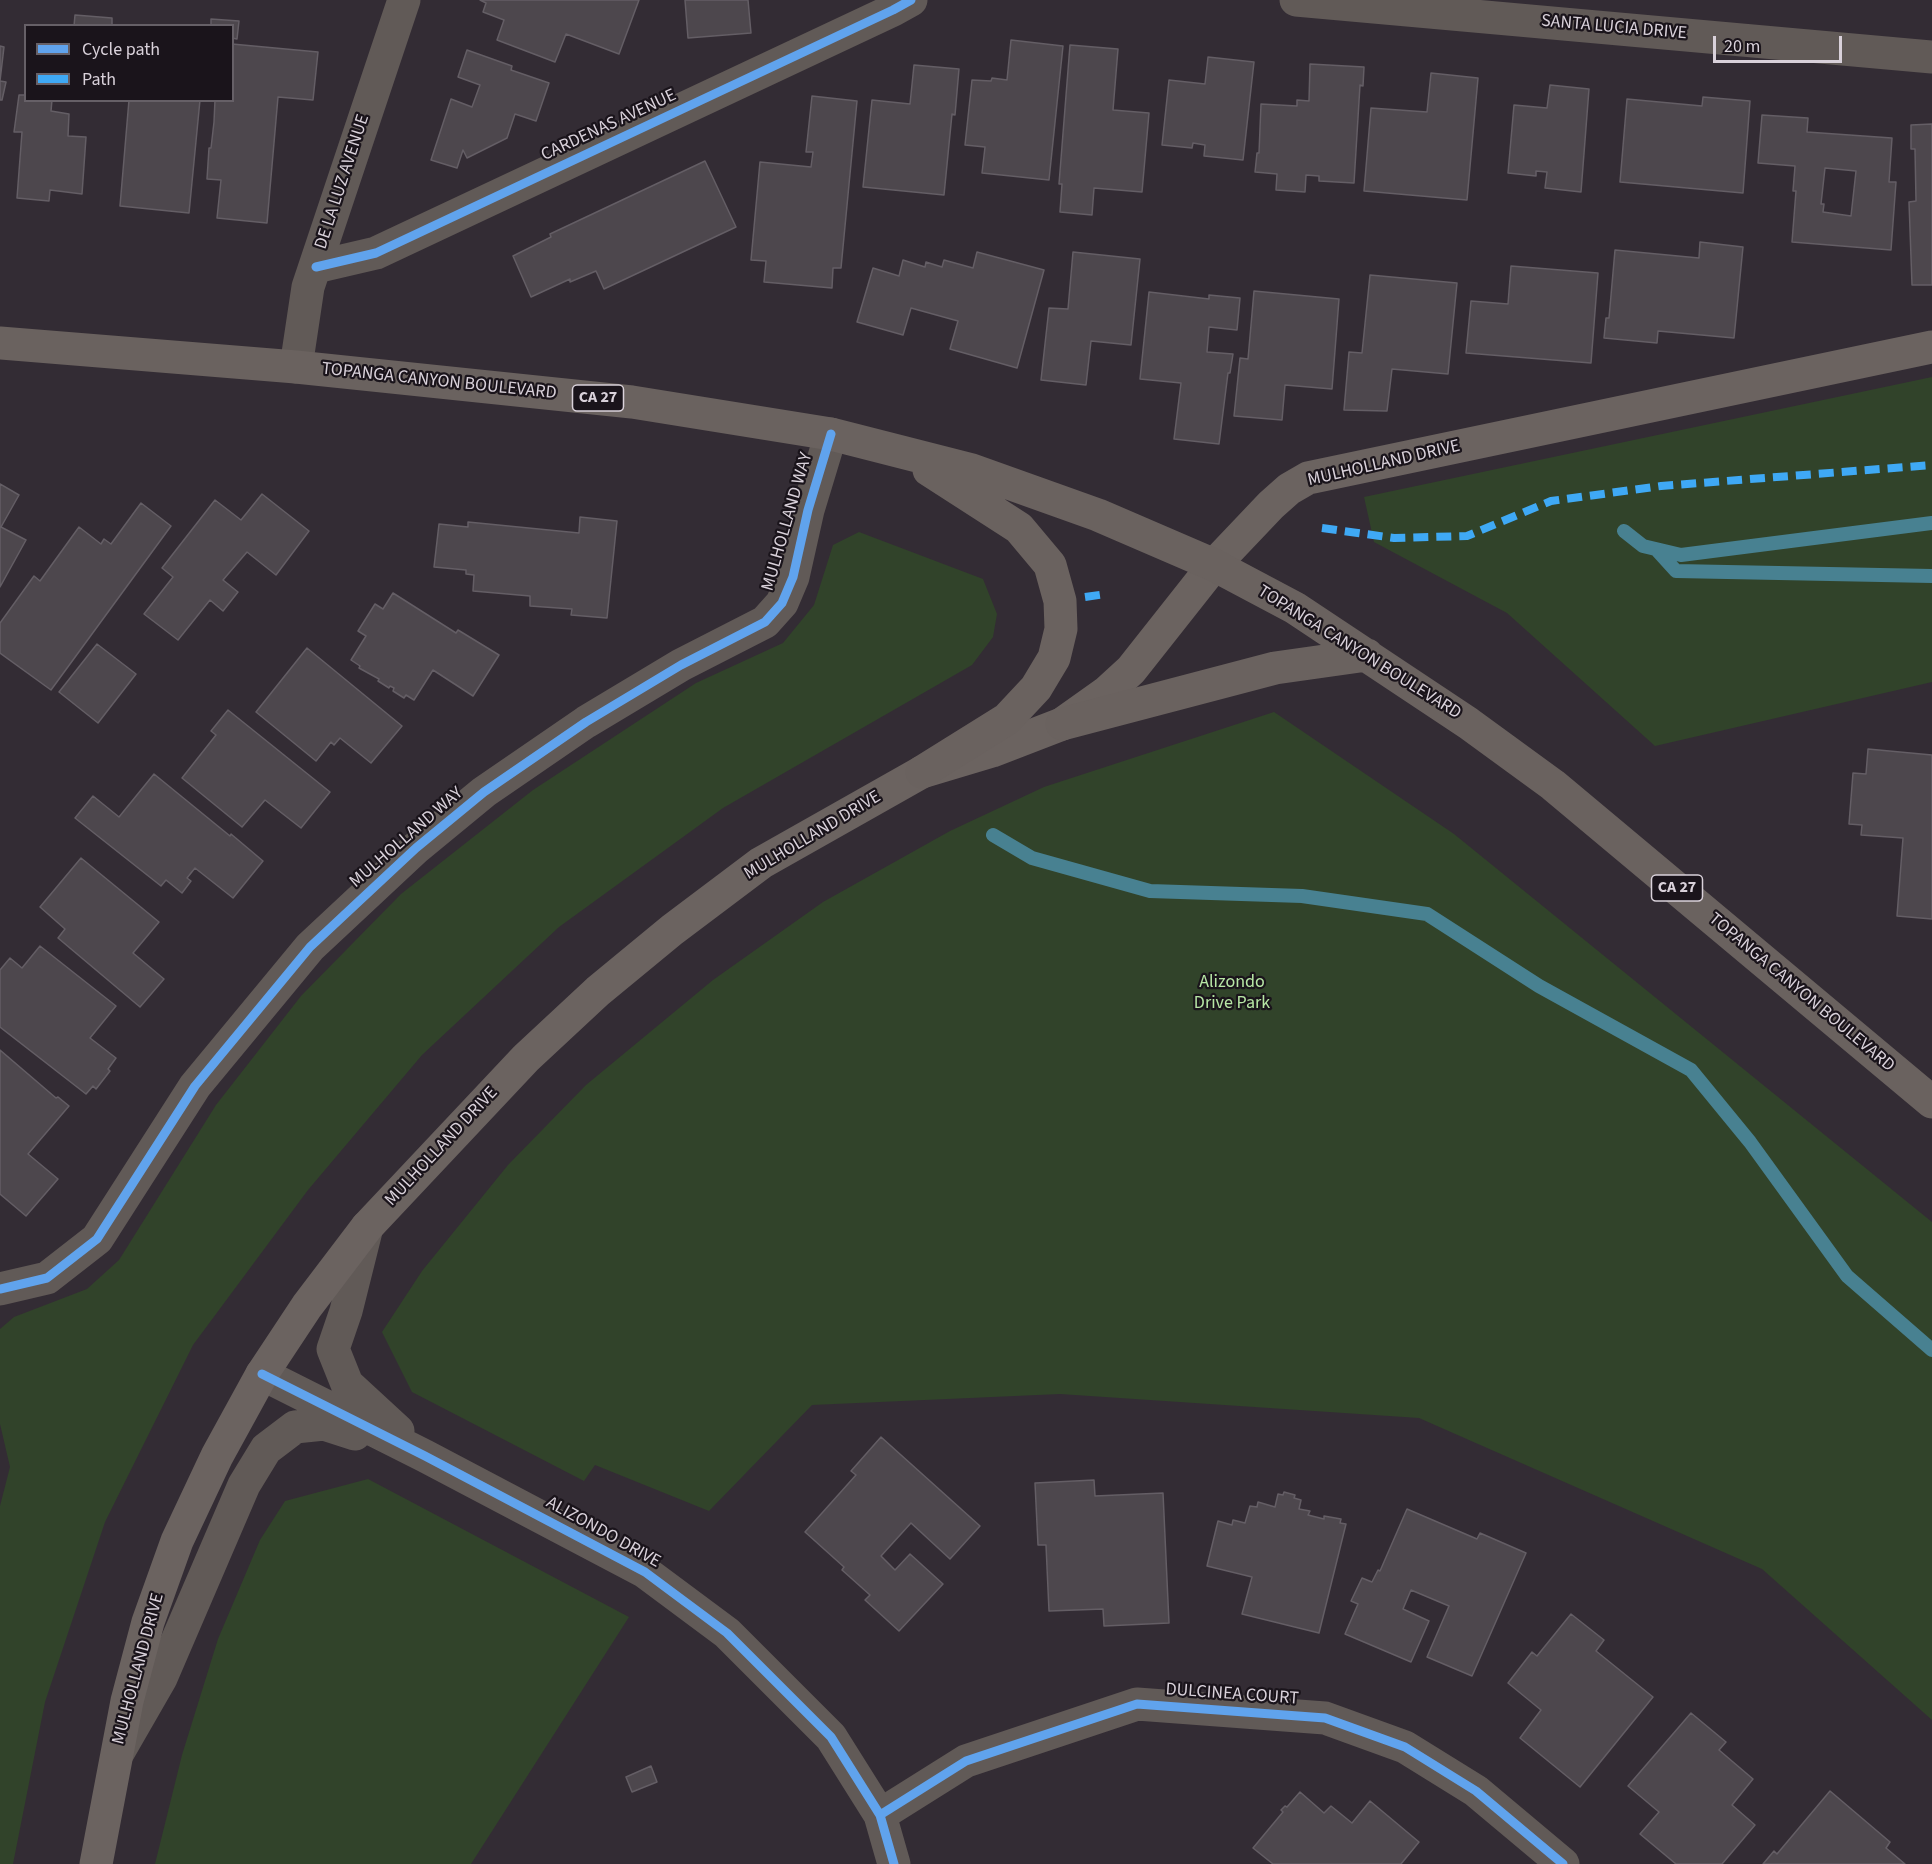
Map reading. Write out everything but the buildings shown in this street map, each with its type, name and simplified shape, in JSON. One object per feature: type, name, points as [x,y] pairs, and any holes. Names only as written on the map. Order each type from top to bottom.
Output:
[{"type":"main road","name":"TOPANGA CANYON BOULEVARD","points":[[0,343],[296,367],[632,402],[831,434],[972,470],[1098,515],[1214,565],[1295,608],[1468,723],[1553,785],[1932,1102]]},
{"type":"main road","name":"MULHOLLAND DRIVE","points":[[96,1864],[127,1701],[148,1622],[177,1541],[217,1456],[262,1374],[307,1306],[367,1227],[526,1058],[598,991],[672,930],[761,863],[922,772],[992,751],[1062,723],[1107,692],[1131,670],[1162,634],[1214,565],[1271,505],[1289,489],[1308,478],[1932,347]]},
{"type":"main road","points":[[896,451],[955,485],[1019,528],[1050,565],[1060,601],[1061,629],[1054,658],[1036,688],[1007,719],[922,772]]},
{"type":"main road","points":[[1062,723],[1275,668],[1367,655]]},
{"type":"street","name":"DE LA LUZ AVENUE","points":[[296,367],[308,287],[404,0]]},
{"type":"street","name":"CARDENAS AVENUE","points":[[316,267],[376,253],[911,0]]},
{"type":"street","name":"SANTA LUCIA DRIVE","points":[[1296,0],[1557,11],[1932,57]]},
{"type":"street","name":"MULHOLLAND WAY","points":[[0,1289],[47,1278],[97,1239],[195,1086],[310,947],[416,848],[484,792],[586,722],[681,665],[765,622],[782,603],[793,577],[808,510],[831,434]]},
{"type":"street","points":[[367,1227],[346,1311],[333,1349],[347,1384],[426,1456]]},
{"type":"street","name":"ALIZONDO DRIVE","points":[[262,1374],[426,1456],[645,1572],[727,1633],[831,1737],[880,1815],[894,1864]]},
{"type":"street","points":[[116,1756],[162,1678],[244,1485],[266,1449],[295,1427],[324,1424],[426,1456]]},
{"type":"street","name":"DULCINEA COURT","points":[[880,1815],[966,1761],[1137,1704],[1324,1718],[1405,1746],[1476,1791],[1563,1864]]},
{"type":"green space","points":[[1932,377],[1932,682],[1655,746],[1507,613],[1374,542],[1364,497]]},
{"type":"green space","points":[[859,532],[983,579],[997,614],[993,637],[972,665],[723,808],[559,927],[422,1055],[308,1190],[193,1345],[105,1522],[45,1702],[13,1864],[0,1864],[0,1506],[10,1467],[0,1424],[0,1329],[14,1317],[87,1289],[119,1260],[216,1105],[301,996],[401,894],[533,790],[696,683],[783,643],[814,605],[833,545]]},
{"type":"green space","name":"Alizondo Drive Park","points":[[1274,712],[1454,834],[1932,1222],[1932,1720],[1762,1569],[1419,1418],[1060,1394],[812,1405],[709,1511],[595,1465],[584,1481],[412,1392],[382,1332],[422,1271],[508,1165],[586,1085],[713,980],[823,902],[950,831],[1044,787]]},
{"type":"green space","points":[[368,1479],[629,1617],[471,1864],[155,1864],[182,1755],[218,1639],[260,1540],[285,1501]]},
{"type":"waterway","points":[[1624,531],[1643,546],[1681,555],[1932,523]]},
{"type":"waterway","points":[[1656,549],[1676,571],[1932,576]]},
{"type":"waterway","points":[[993,835],[1032,858],[1150,891],[1302,896],[1427,914],[1539,986],[1691,1070],[1750,1142],[1847,1276],[1932,1350]]},
{"type":"marked path","points":[[1322,528],[1394,538],[1467,536],[1551,501],[1661,486],[1932,465]]},
{"type":"marked path","points":[[1085,597],[1106,594]]},
{"type":"cycle path","points":[[316,267],[376,253],[911,0]]},
{"type":"cycle path","points":[[0,1289],[47,1278],[97,1239],[195,1086],[310,947],[416,848],[484,792],[586,722],[681,665],[765,622],[782,603],[793,577],[808,510],[831,434]]},
{"type":"cycle path","points":[[262,1374],[425,1456],[645,1572],[727,1633],[831,1737],[880,1815],[894,1864]]},
{"type":"cycle path","points":[[880,1815],[966,1761],[1137,1704],[1325,1718],[1405,1747],[1476,1791],[1563,1864]]}]
